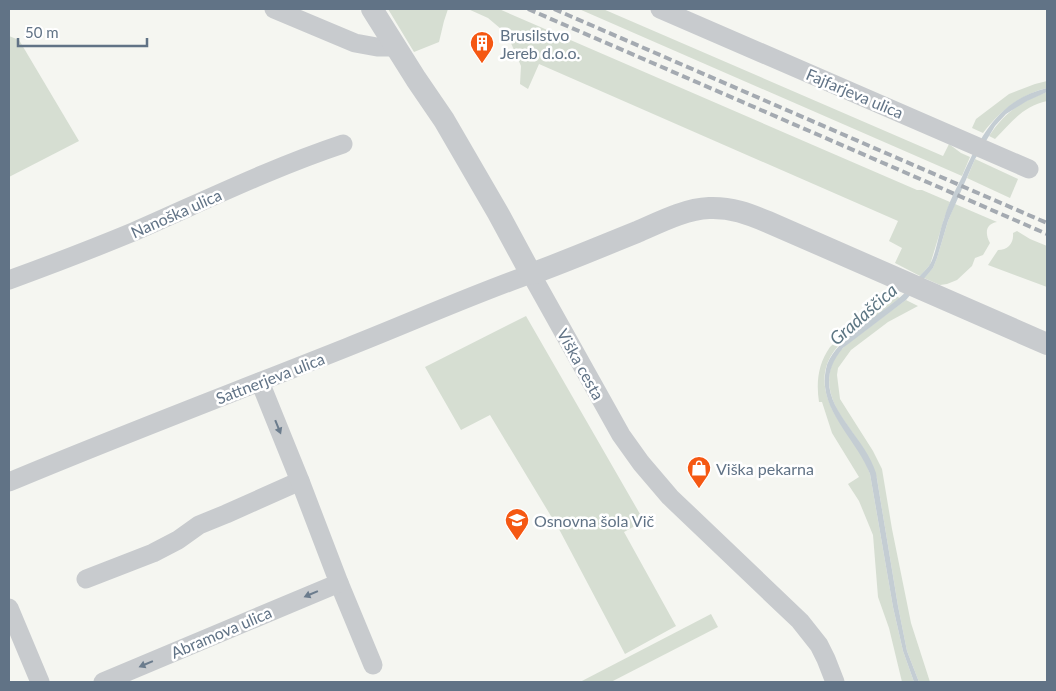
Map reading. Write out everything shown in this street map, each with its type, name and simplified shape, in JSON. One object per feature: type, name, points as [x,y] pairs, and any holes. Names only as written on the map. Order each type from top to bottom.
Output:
[{"type":"street","points":[[274,9],[355,43],[377,47],[396,47]]},
{"type":"street","name":"Viška cesta","points":[[372,9],[444,120],[498,213],[621,435],[641,463],[670,497],[800,621],[819,645],[835,682]]},
{"type":"street","name":"Fajfarjeva ulica","points":[[660,9],[682,13],[1029,169]]},
{"type":"street","name":"Nanoška ulica","points":[[9,280],[133,232],[311,154],[342,144]]},
{"type":"street","points":[[531,274],[680,215],[698,210],[717,208],[735,210],[753,216],[1047,344]]},
{"type":"street","name":"Sattnerjeva ulica","points":[[9,482],[100,444],[531,274]]},
{"type":"street","points":[[260,382],[372,665]]},
{"type":"street","points":[[86,578],[153,553],[178,540],[199,525],[300,481]]},
{"type":"street","name":"Abramova ulica","points":[[102,682],[339,583]]},
{"type":"street","points":[[9,608],[40,682]]},
{"type":"shaded area","points":[[388,9],[448,9],[439,42],[414,52]]},
{"type":"shaded area","points":[[468,9],[499,9],[917,190],[922,190],[950,202],[930,265],[920,276],[895,263],[902,248],[889,241],[898,221],[539,64],[528,89],[520,84],[521,66],[507,34],[488,18]]},
{"type":"shaded area","points":[[579,9],[603,9],[943,156],[949,144],[970,157],[962,176]]},
{"type":"shaded area","points":[[9,36],[19,40],[79,141],[9,177]]},
{"type":"shaded area","points":[[1047,81],[1047,88],[1028,95],[1011,105],[983,133],[972,128],[976,119],[1009,94]]},
{"type":"shaded area","name":"Gradaščica","points":[[1047,88],[1047,92],[1027,101],[1006,114],[995,126],[975,159],[948,221],[933,268],[906,300],[843,348],[832,366],[829,382],[832,397],[839,412],[869,457],[876,473],[907,651],[919,682],[914,682],[903,651],[893,607],[870,474],[833,411],[827,397],[825,384],[826,369],[830,359],[846,339],[901,297],[929,266],[934,256],[942,224],[952,198],[976,147],[994,121],[1016,101],[1031,93]]},
{"type":"shaded area","points":[[1047,92],[1047,101],[1024,111],[995,139],[989,136],[1007,114],[1021,104]]},
{"type":"shaded area","points":[[975,159],[1018,179],[1010,198],[967,178]]},
{"type":"shaded area","points":[[955,204],[997,222],[988,227],[987,236],[990,243],[983,255],[975,258],[972,266],[957,280],[940,285],[924,278],[933,268]]},
{"type":"shaded area","points":[[1017,231],[1047,246],[1047,287],[988,265],[998,250],[1005,249],[1010,245],[1013,233]]},
{"type":"shaded area","points":[[887,292],[900,298],[839,345],[828,363],[824,381],[832,409],[860,452],[870,474],[893,607],[903,651],[914,682],[902,682],[889,628],[878,597],[873,535],[859,501],[848,484],[859,477],[832,433],[818,395],[820,367],[830,347]]},
{"type":"shaded area","points":[[906,300],[918,306],[888,322],[851,350],[838,368],[837,375],[840,399],[873,451],[882,469],[911,623],[930,682],[919,682],[907,651],[874,470],[862,446],[836,408],[829,382],[832,365],[842,349]]},
{"type":"shaded area","points":[[526,316],[644,521],[624,532],[676,626],[625,654],[560,531],[490,415],[461,430],[425,367]]},
{"type":"shaded area","points":[[711,614],[718,627],[611,682],[580,682]]},
{"type":"railway","points":[[528,9],[1047,234]]},
{"type":"railway","points":[[554,9],[1047,223]]},
{"type":"place","name":"Brusilstvo Jereb d.o.o.","points":[[482,64]]},
{"type":"place","name":"Viška pekarna","points":[[699,489]]},
{"type":"place","name":"Osnovna šola Vič","points":[[517,541]]}]
